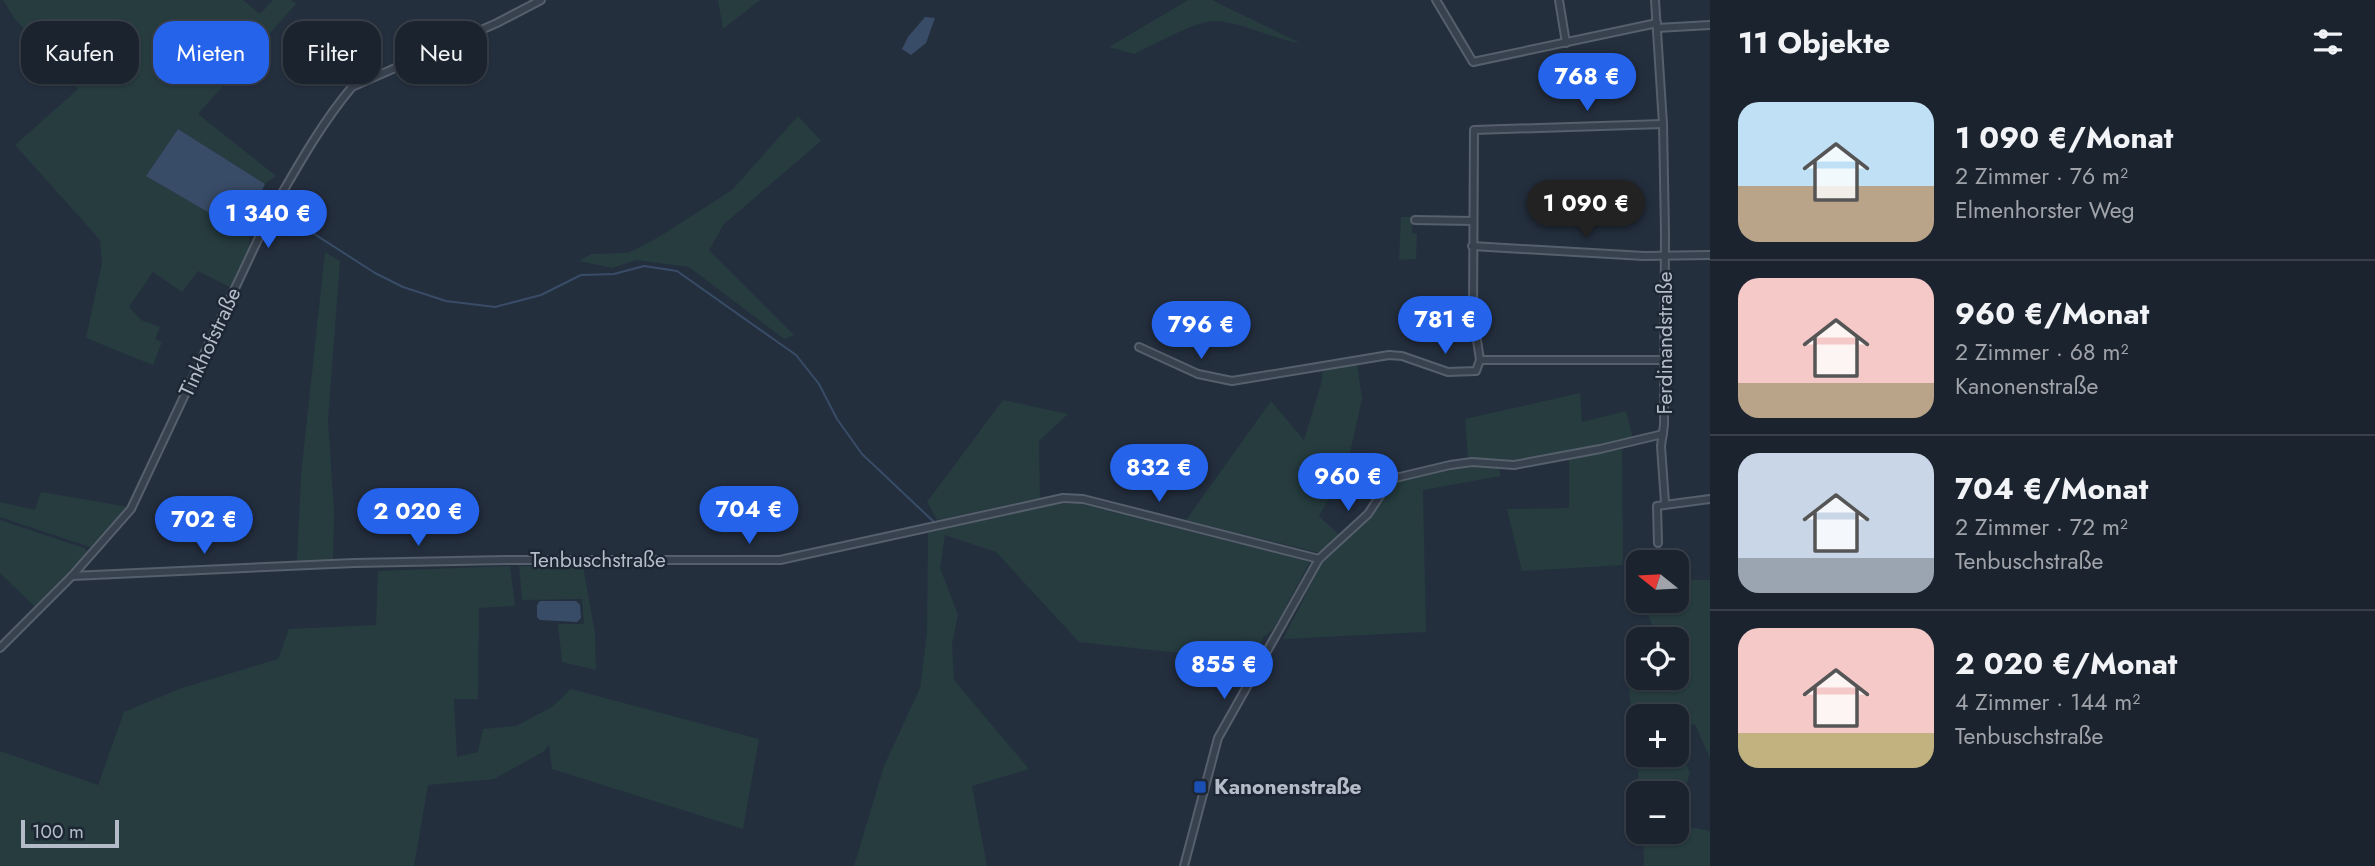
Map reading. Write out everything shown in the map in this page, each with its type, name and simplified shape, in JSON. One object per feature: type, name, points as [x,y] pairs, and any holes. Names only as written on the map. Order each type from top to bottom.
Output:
[{"type":"street","name":"Tinkhofstraße","points":[[0,648],[72,576],[131,509],[270,214],[294,172],[352,87],[497,23],[541,0]]},
{"type":"street","points":[[1436,0],[1473,62],[1657,26],[1710,25]]},
{"type":"street","points":[[1559,0],[1566,43]]},
{"type":"street","name":"Ferdinandstraße","points":[[1655,0],[1663,124],[1665,257],[1661,446],[1665,503],[1656,509],[1658,543]]},
{"type":"street","points":[[1139,347],[1198,374],[1232,381],[1389,355],[1402,355],[1448,372],[1476,371],[1480,360],[1473,314],[1474,130],[1663,124]]},
{"type":"street","points":[[1415,220],[1472,220]]},
{"type":"street","points":[[1472,247],[1665,257],[1710,255]]},
{"type":"street","points":[[1480,360],[1664,360]]},
{"type":"street","name":"Ferdinandstraße","points":[[1319,559],[1368,514],[1391,479],[1472,462],[1514,465],[1600,450],[1663,434]]},
{"type":"street","name":"Tenbuschstraße","points":[[72,576],[354,563],[780,560],[1063,498],[1083,499],[1319,559]]},
{"type":"street","points":[[1665,503],[1710,499]]},
{"type":"street","points":[[1184,866],[1218,738],[1319,559]]},
{"type":"green space","points":[[3,0],[243,0],[260,14],[273,0],[291,0],[296,4],[269,34],[269,21],[153,21],[153,84],[225,84],[198,114],[276,176],[265,184],[178,129],[146,176],[249,235],[250,248],[232,288],[198,271],[182,292],[153,272],[129,307],[141,320],[160,327],[155,339],[162,342],[153,365],[86,338],[102,263],[100,240],[15,145],[78,89],[73,84],[139,84],[139,21],[21,21],[21,26]]},
{"type":"green space","points":[[718,0],[760,0],[723,29]]},
{"type":"green space","points":[[1188,0],[1212,0],[1300,43],[1236,24],[1215,21],[1186,29],[1134,54],[1109,47]]},
{"type":"green space","points":[[798,116],[821,141],[724,224],[709,250],[794,335],[784,339],[689,267],[636,260],[612,268],[579,261],[591,254],[628,253],[659,237],[732,190]]},
{"type":"green space","points":[[1401,217],[1413,217],[1412,233],[1417,234],[1416,259],[1399,260]]},
{"type":"green space","points":[[325,252],[340,261],[328,420],[334,512],[333,562],[297,564],[301,475]]},
{"type":"green space","points":[[1357,363],[1362,399],[1347,466],[1319,516],[1340,536],[1320,553],[1186,520],[1271,401],[1304,440],[1323,369]]},
{"type":"green space","points":[[1580,393],[1582,422],[1626,411],[1633,439],[1512,460],[1468,459],[1465,419]]},
{"type":"green space","points":[[1003,400],[1068,414],[1039,441],[1040,498],[937,520],[927,502]]},
{"type":"green space","points":[[1622,447],[1623,565],[1522,571],[1507,509],[1569,508],[1569,459]]},
{"type":"green space","points":[[1468,466],[1499,468],[1501,476],[1423,490],[1426,632],[1283,639],[1323,561],[1374,512],[1398,480]]},
{"type":"green space","points":[[41,492],[129,507],[93,548],[0,517],[0,502],[35,510]]},
{"type":"green space","points":[[1077,503],[1310,562],[1273,630],[1263,637],[1251,670],[1224,658],[1079,642],[996,552],[945,535],[940,568],[958,615],[952,644],[954,680],[1029,769],[972,786],[987,866],[854,866],[884,766],[920,688],[927,632],[928,533],[1049,505]]},
{"type":"green space","points":[[0,520],[84,548],[88,552],[35,607],[0,573]]},
{"type":"green space","points":[[510,566],[515,606],[479,608],[478,699],[454,699],[457,757],[478,752],[483,729],[516,726],[552,707],[571,689],[759,739],[743,829],[552,769],[549,745],[543,752],[494,779],[428,785],[414,866],[0,866],[0,751],[98,785],[124,712],[182,688],[278,659],[289,629],[376,625],[378,571]]},
{"type":"green space","points":[[519,566],[583,567],[595,633],[596,670],[562,662],[558,624],[584,624],[582,599],[522,600]]},
{"type":"green space","points":[[1689,579],[1710,580],[1710,758],[1695,724],[1689,726],[1689,704],[1631,704],[1629,690],[1689,690],[1689,627],[1653,627],[1647,613],[1689,613]]},
{"type":"green space","points":[[1637,767],[1687,767],[1690,773],[1687,781],[1639,781]]},
{"type":"green space","points":[[1689,827],[1710,831],[1710,866],[1644,866],[1643,844],[1689,844]]},
{"type":"water","points":[[925,17],[935,18],[926,43],[911,55],[902,49],[908,37]]},
{"type":"water","points":[[178,129],[265,184],[242,232],[146,176]]},
{"type":"water","points":[[540,601],[576,601],[580,605],[581,618],[577,622],[540,620],[537,617],[537,605]]},
{"type":"waterway","points":[[256,203],[269,209]]},
{"type":"waterway","points":[[277,213],[375,273],[403,287],[446,301],[495,307],[541,295],[581,275],[614,274],[644,266],[677,271],[796,355],[819,384],[837,419],[862,454],[934,522]]},
{"type":"place","name":"Kanonenstraße","points":[[1200,787]]}]
